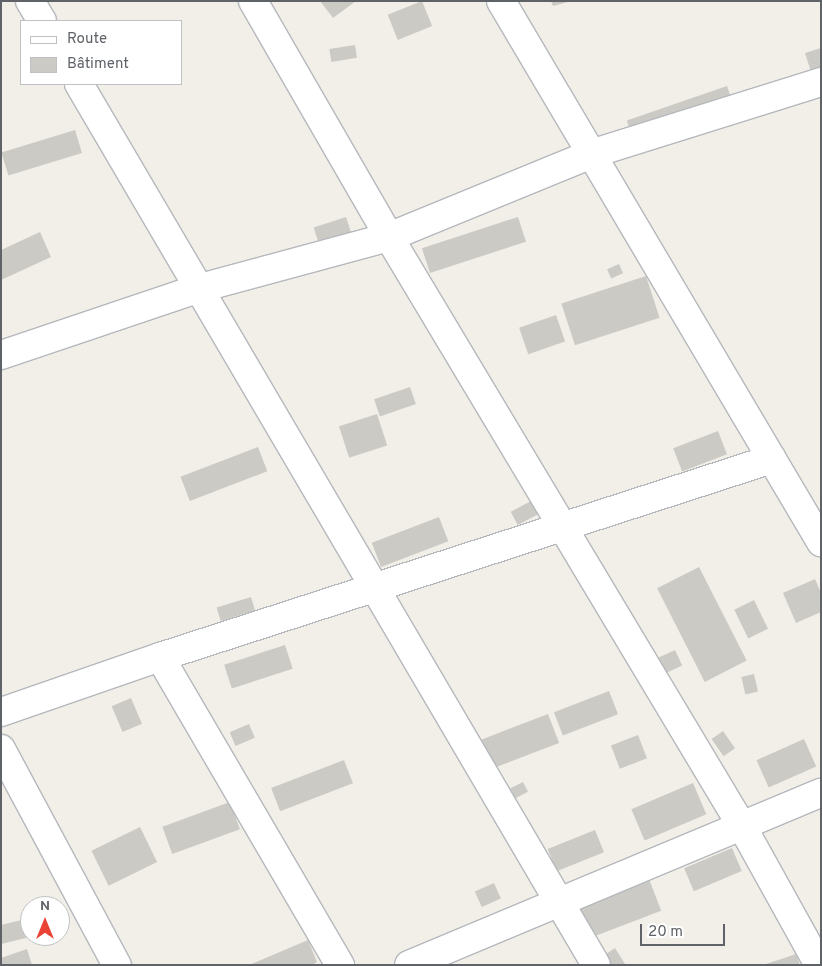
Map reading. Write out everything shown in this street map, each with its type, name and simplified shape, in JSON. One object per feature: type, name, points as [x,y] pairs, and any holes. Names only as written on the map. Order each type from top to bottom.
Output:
[{"type":"street","points":[[30,1],[41,20]]},
{"type":"street","points":[[254,1],[389,237],[743,828],[819,965]]},
{"type":"street","points":[[500,1],[821,542]]},
{"type":"street","points":[[1,355],[200,288],[389,237],[591,154],[821,82]]},
{"type":"street","points":[[80,85],[596,965]]},
{"type":"street","points":[[1,712],[160,657],[772,459]]},
{"type":"street","points":[[160,657],[340,965]]},
{"type":"street","points":[[1,749],[117,965]]},
{"type":"street","points":[[409,965],[743,828],[821,793]]},
{"type":"building","points":[[320,1],[356,1],[333,18]]},
{"type":"building","points":[[422,1],[432,26],[398,40],[388,15]]},
{"type":"building","points":[[551,1],[568,1],[568,2],[553,6]]},
{"type":"building","points":[[355,45],[357,58],[331,62],[329,49]]},
{"type":"building","points":[[821,48],[821,76],[813,78],[805,53]]},
{"type":"building","points":[[727,86],[733,103],[633,138],[627,121]]},
{"type":"building","points":[[75,130],[82,153],[8,175],[1,153]]},
{"type":"building","points":[[346,217],[353,239],[321,249],[314,228]]},
{"type":"building","points":[[518,217],[526,242],[430,273],[422,248]]},
{"type":"building","points":[[40,232],[51,257],[1,280],[1,250]]},
{"type":"building","points":[[619,264],[623,273],[611,278],[607,269]]},
{"type":"building","points":[[646,276],[660,318],[575,345],[561,304]]},
{"type":"building","points":[[556,315],[565,341],[528,354],[519,328]]},
{"type":"building","points":[[410,387],[416,404],[380,416],[374,399]]},
{"type":"building","points":[[377,414],[387,445],[349,458],[339,426]]},
{"type":"building","points":[[718,431],[727,454],[682,472],[673,448]]},
{"type":"building","points":[[258,447],[267,471],[190,501],[181,477]]},
{"type":"building","points":[[531,501],[538,514],[518,525],[511,512]]},
{"type":"building","points":[[439,517],[448,541],[381,567],[372,543]]},
{"type":"building","points":[[699,567],[747,661],[705,682],[657,588]]},
{"type":"building","points":[[815,579],[821,593],[821,612],[796,623],[783,593]]},
{"type":"building","points":[[251,597],[255,610],[221,621],[217,608]]},
{"type":"building","points":[[754,600],[768,629],[748,638],[734,610]]},
{"type":"building","points":[[285,645],[293,669],[232,689],[224,665]]},
{"type":"building","points":[[675,650],[682,665],[666,673],[659,658]]},
{"type":"building","points":[[754,674],[758,692],[745,694],[741,677]]},
{"type":"building","points":[[609,691],[618,714],[563,735],[554,712]]},
{"type":"building","points":[[131,698],[142,724],[123,732],[112,706]]},
{"type":"building","points":[[548,714],[559,743],[489,770],[478,741]]},
{"type":"building","points":[[249,724],[255,738],[236,746],[230,732]]},
{"type":"building","points":[[723,731],[735,748],[724,756],[712,739]]},
{"type":"building","points":[[638,735],[647,758],[620,769],[611,745]]},
{"type":"building","points":[[804,739],[816,766],[769,788],[756,760]]},
{"type":"building","points":[[344,760],[353,783],[280,811],[271,788]]},
{"type":"building","points":[[523,782],[528,792],[516,798],[511,788]]},
{"type":"building","points":[[693,783],[706,814],[645,840],[631,809]]},
{"type":"building","points":[[230,802],[240,829],[172,854],[162,827]]},
{"type":"building","points":[[140,827],[157,862],[109,886],[91,851]]},
{"type":"building","points":[[595,830],[604,852],[557,871],[548,849]]},
{"type":"building","points":[[732,848],[742,871],[694,891],[684,868]]},
{"type":"building","points":[[649,879],[661,911],[589,938],[577,907]]},
{"type":"building","points":[[494,883],[501,899],[482,907],[475,892]]},
{"type":"building","points":[[20,920],[20,939],[1,944],[1,925]]},
{"type":"building","points":[[308,940],[317,962],[312,965],[249,965]]},
{"type":"building","points":[[615,948],[625,964],[608,965],[603,956]]},
{"type":"building","points":[[27,949],[32,965],[1,965],[1,958]]},
{"type":"building","points":[[796,954],[800,965],[766,964]]}]
